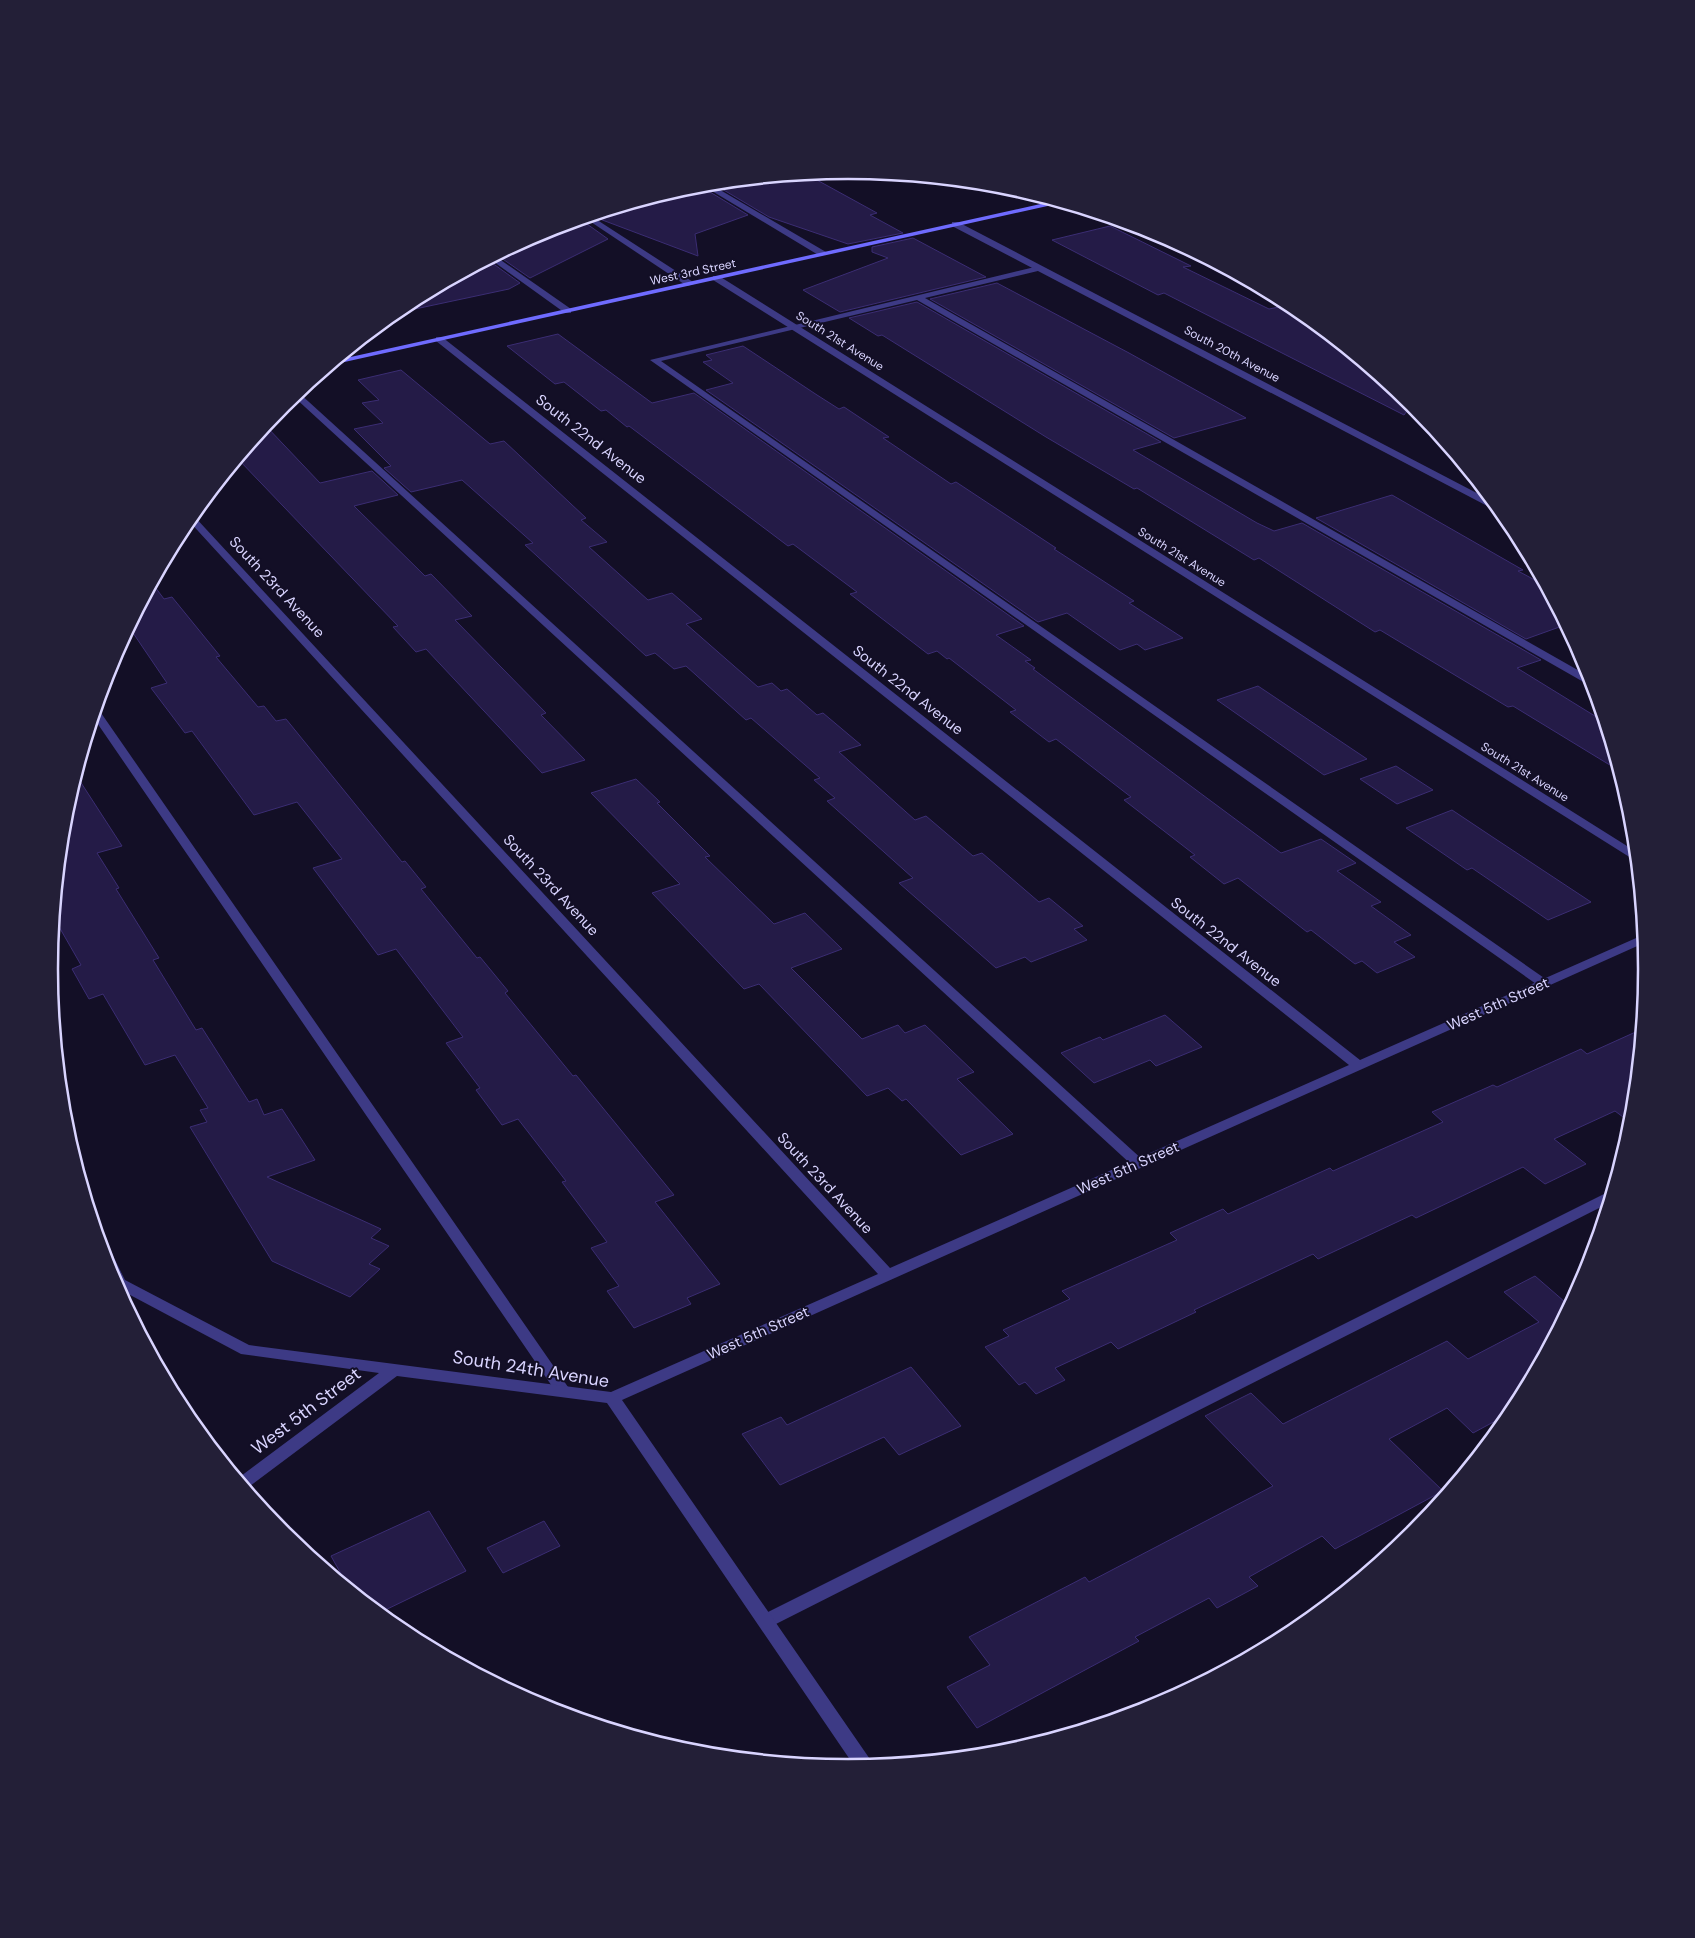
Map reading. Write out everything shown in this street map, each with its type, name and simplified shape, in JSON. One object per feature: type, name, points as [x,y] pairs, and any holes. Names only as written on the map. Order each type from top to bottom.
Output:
[{"type":"street","points":[[716,190],[823,254]]},
{"type":"street","name":"West 3rd Street","points":[[345,360],[1046,205]]},
{"type":"street","points":[[594,221],[690,284]]},
{"type":"street","name":"South 20th Avenue","points":[[955,224],[1483,500]]},
{"type":"street","points":[[496,261],[568,311]]},
{"type":"street","points":[[1040,268],[654,360],[1543,984]]},
{"type":"street","name":"South 21st Avenue","points":[[716,278],[1629,852]]},
{"type":"street","points":[[918,297],[1581,676]]},
{"type":"street","name":"South 22nd Avenue","points":[[439,339],[1359,1066]]},
{"type":"street","points":[[301,399],[1139,1164]]},
{"type":"street","name":"South 23rd Avenue","points":[[196,523],[888,1276]]},
{"type":"street","points":[[98,717],[563,1391]]},
{"type":"street","name":"West 5th Street","points":[[612,1398],[1637,942]]},
{"type":"street","points":[[766,1621],[1603,1200]]},
{"type":"street","name":"South 24th Avenue","points":[[125,1286],[246,1350],[612,1398],[860,1759]]},
{"type":"street","name":"West 5th Street","points":[[246,1481],[395,1369]]},
{"type":"building","points":[[817,180],[877,213],[870,215],[903,233],[848,244],[769,217],[723,189]]},
{"type":"building","points":[[709,191],[748,215],[695,234],[698,256],[600,219],[643,206]]},
{"type":"building","points":[[587,224],[608,239],[530,278],[502,258],[545,239]]},
{"type":"building","points":[[1110,226],[1191,266],[1183,267],[1269,309],[1278,307],[1286,312],[1328,342],[1407,411],[1404,415],[1164,293],[1158,295],[1052,240]]},
{"type":"building","points":[[913,238],[986,277],[840,312],[803,290],[888,258],[872,252],[872,247]]},
{"type":"building","points":[[492,263],[520,283],[509,289],[415,309]]},
{"type":"building","points":[[997,283],[1246,418],[1174,438],[930,299]]},
{"type":"building","points":[[917,302],[1161,442],[1133,450],[1257,523],[1274,531],[1302,523],[1541,660],[1517,668],[1597,717],[1611,766],[1513,706],[1508,707],[1380,630],[1375,632],[1259,558],[1254,560],[1137,488],[1134,489],[1046,437],[882,335],[878,336],[849,318]]},
{"type":"building","points":[[558,334],[652,403],[694,393],[1024,626],[996,635],[1031,660],[1025,661],[1035,668],[1033,669],[1281,853],[1321,839],[1356,863],[1337,871],[1381,902],[1371,906],[1411,935],[1394,942],[1415,957],[1377,973],[1362,961],[1355,964],[1311,930],[1307,932],[1238,878],[1224,884],[1190,857],[1195,855],[1124,800],[1131,797],[1056,739],[1049,742],[1010,712],[1016,710],[949,658],[947,659],[937,651],[928,654],[850,594],[857,592],[793,544],[788,546],[629,426],[627,427],[606,410],[601,411],[564,382],[555,384],[507,346]]},
{"type":"building","points":[[743,346],[839,409],[844,407],[889,437],[883,438],[951,484],[956,482],[1056,548],[1054,549],[1134,601],[1129,603],[1183,638],[1145,650],[1137,644],[1120,650],[1067,613],[1038,622],[706,390],[733,383],[703,362],[712,360],[706,355]]},
{"type":"building","points":[[401,370],[490,444],[504,441],[586,518],[581,520],[607,542],[589,547],[648,600],[672,593],[702,619],[686,624],[758,687],[772,683],[781,691],[787,689],[817,715],[823,713],[861,745],[839,752],[915,820],[926,816],[973,856],[982,853],[1039,902],[1049,898],[1083,926],[1074,929],[1087,940],[1031,962],[1025,957],[996,968],[899,883],[913,878],[827,801],[835,798],[814,780],[820,778],[751,718],[746,720],[686,666],[674,669],[655,653],[646,656],[525,545],[533,543],[462,480],[411,492],[384,468],[391,466],[354,429],[383,423],[362,403],[379,400],[358,380]]},
{"type":"building","points":[[270,430],[320,483],[372,471],[398,495],[354,506],[425,576],[431,574],[472,616],[455,620],[546,713],[541,715],[585,760],[542,773],[426,649],[416,652],[393,627],[398,626],[242,463]]},
{"type":"building","points":[[1392,495],[1523,570],[1518,571],[1535,580],[1559,627],[1526,639],[1316,518]]},
{"type":"building","points":[[156,588],[164,599],[172,597],[220,656],[216,657],[258,707],[264,706],[276,721],[286,719],[402,862],[405,861],[426,887],[421,889],[477,958],[480,957],[508,991],[505,993],[573,1076],[576,1075],[674,1195],[655,1202],[720,1284],[687,1298],[691,1304],[634,1328],[607,1291],[619,1286],[591,1248],[607,1242],[562,1182],[566,1181],[518,1119],[502,1125],[476,1090],[480,1088],[446,1043],[463,1037],[396,949],[378,955],[313,868],[342,859],[297,802],[254,815],[192,731],[185,733],[151,688],[167,683],[133,633]]},
{"type":"building","points":[[1258,686],[1367,759],[1324,775],[1217,700]]},
{"type":"building","points":[[1396,766],[1433,790],[1397,804],[1360,779]]},
{"type":"building","points":[[636,779],[710,856],[705,857],[774,924],[805,913],[842,949],[791,968],[862,1039],[898,1025],[905,1033],[925,1025],[974,1072],[957,1079],[1013,1134],[961,1155],[906,1099],[902,1101],[888,1088],[867,1096],[759,984],[744,989],[652,893],[680,884],[591,793]]},
{"type":"building","points":[[80,782],[122,846],[97,853],[119,888],[116,889],[159,958],[153,960],[196,1030],[202,1028],[249,1102],[257,1099],[264,1115],[282,1109],[315,1160],[267,1177],[381,1229],[371,1238],[389,1246],[369,1264],[380,1269],[350,1297],[272,1261],[190,1127],[207,1122],[200,1110],[208,1108],[175,1055],[145,1065],[103,994],[89,999],[72,969],[81,965],[59,926],[64,866]]},
{"type":"building","points":[[1452,810],[1591,902],[1548,920],[1472,868],[1467,870],[1406,828]]},
{"type":"building","points":[[1165,1015],[1202,1047],[1156,1066],[1150,1060],[1094,1083],[1061,1053],[1100,1037],[1103,1040]]},
{"type":"building","points":[[1635,1032],[1631,1072],[1623,1117],[1615,1111],[1554,1139],[1586,1164],[1545,1184],[1523,1167],[1416,1218],[1412,1215],[1318,1259],[1313,1254],[1194,1310],[1196,1312],[1118,1349],[1111,1342],[1055,1368],[1065,1380],[1036,1394],[1025,1382],[1019,1385],[985,1347],[1009,1336],[1003,1330],[1070,1299],[1062,1291],[1177,1240],[1170,1233],[1223,1209],[1228,1214],[1330,1168],[1333,1171],[1443,1122],[1432,1112],[1493,1085],[1497,1087],[1581,1049],[1587,1054]]},
{"type":"building","points":[[1535,1276],[1564,1301],[1532,1364],[1494,1422],[1473,1433],[1447,1408],[1389,1439],[1441,1489],[1437,1494],[1335,1549],[1322,1536],[1249,1577],[1258,1586],[1217,1608],[1209,1598],[1135,1637],[1139,1641],[977,1728],[947,1687],[990,1665],[969,1637],[1085,1577],[1089,1582],[1273,1486],[1205,1416],[1251,1393],[1283,1424],[1447,1341],[1468,1359],[1539,1322],[1504,1292]]},
{"type":"building","points":[[911,1367],[961,1426],[899,1455],[884,1437],[780,1485],[742,1434],[781,1417],[787,1425]]},
{"type":"building","points":[[429,1511],[466,1571],[386,1610],[342,1575],[331,1556]]},
{"type":"building","points":[[544,1521],[560,1546],[503,1573],[487,1548]]}]
